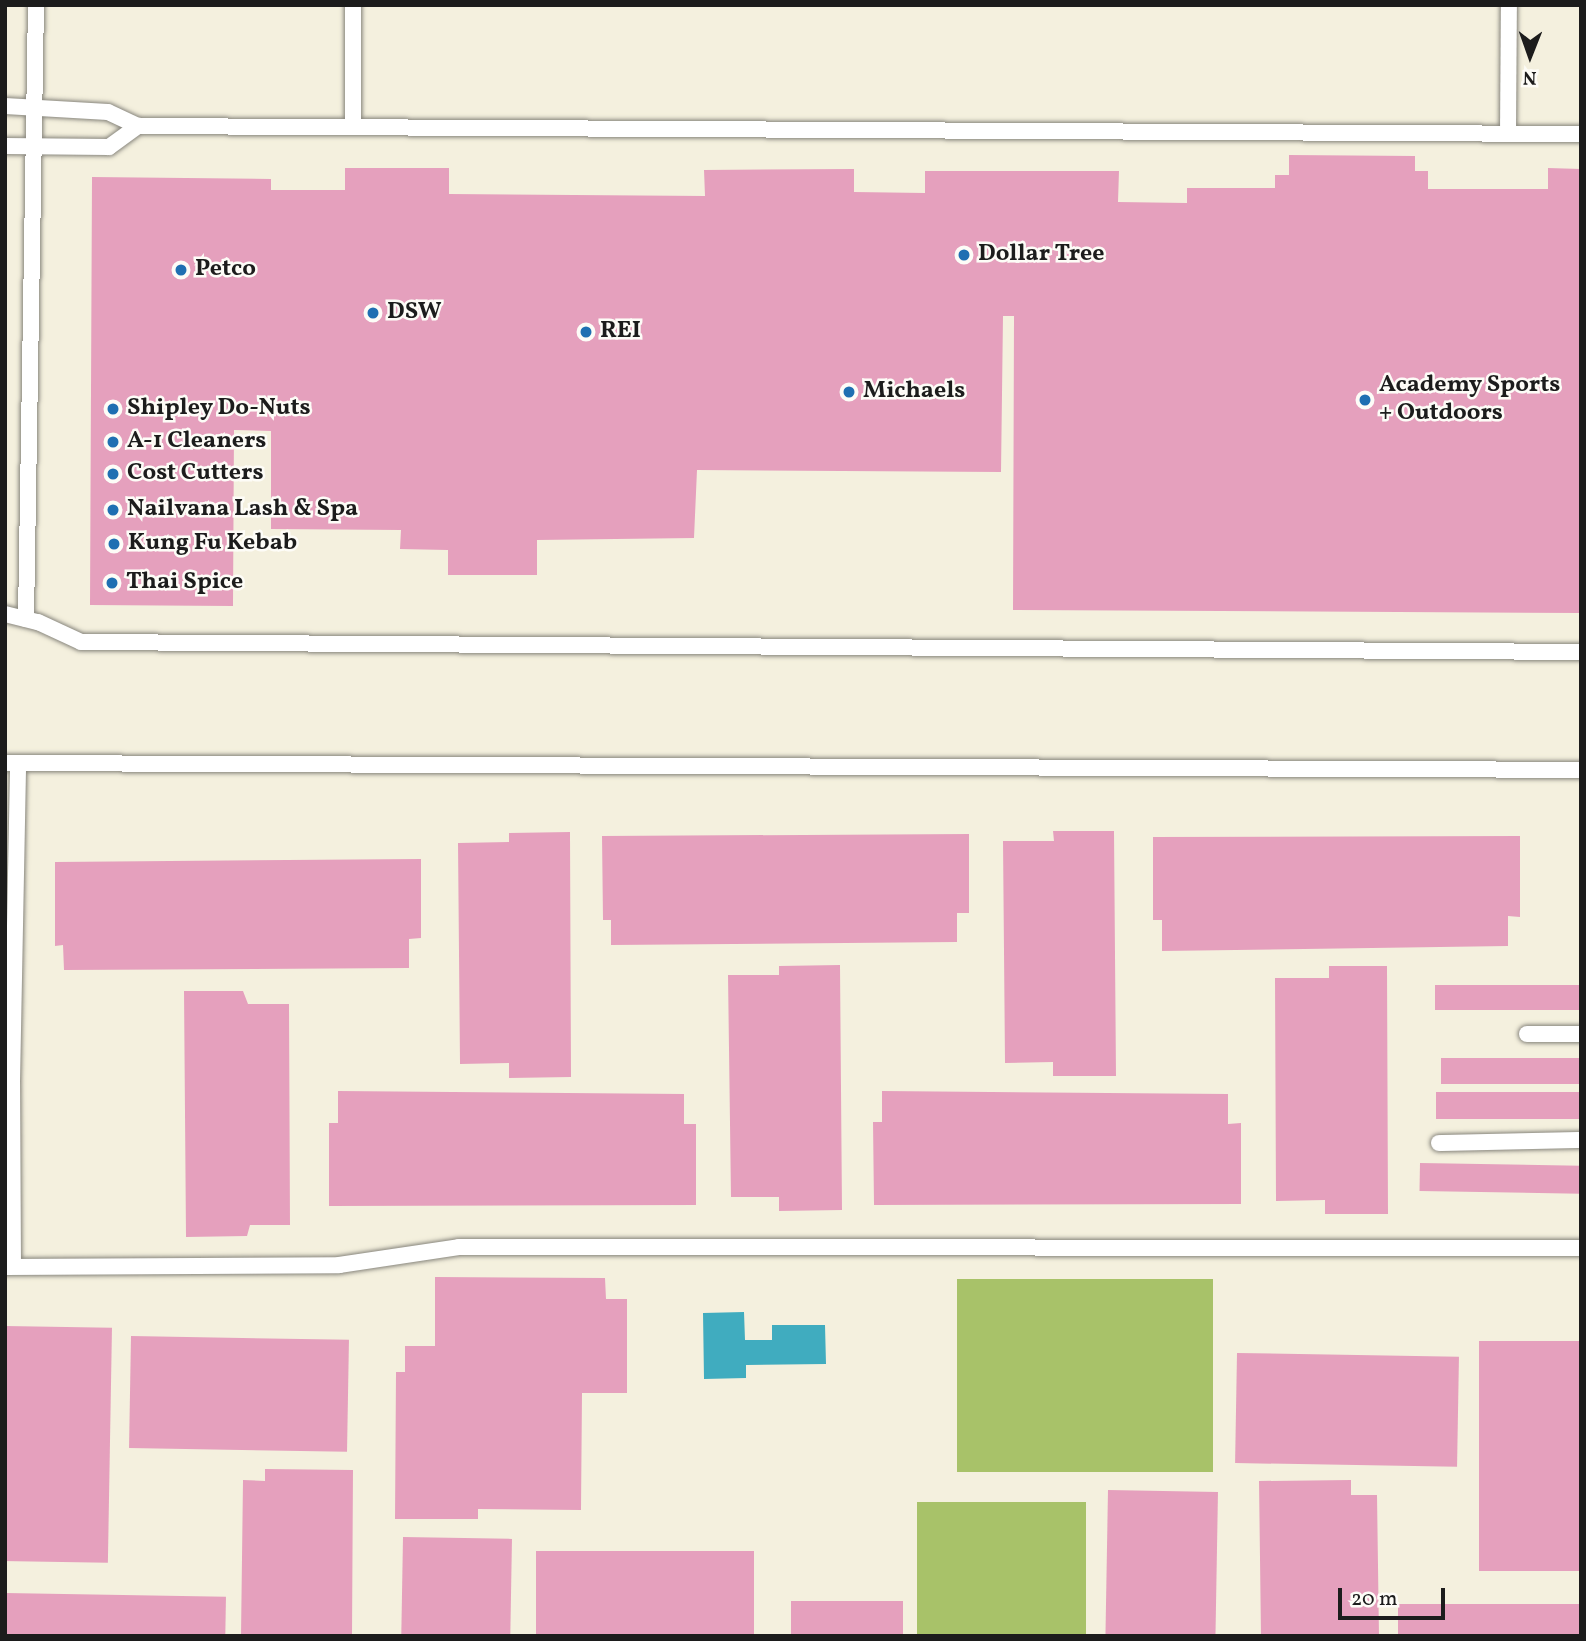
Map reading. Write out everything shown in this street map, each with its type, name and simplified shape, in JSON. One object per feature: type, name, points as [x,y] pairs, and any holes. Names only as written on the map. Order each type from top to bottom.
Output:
[{"type":"lane","points":[[26,619],[36,5]]},
{"type":"lane","points":[[354,5],[354,127]]},
{"type":"lane","points":[[1508,5],[1508,133]]},
{"type":"lane","points":[[5,106],[108,112],[138,126],[1581,134]]},
{"type":"lane","points":[[5,146],[109,147],[138,126]]},
{"type":"lane","points":[[5,614],[26,619],[81,642],[1581,652]]},
{"type":"lane","points":[[1581,770],[12,764],[9,1266],[339,1265],[459,1247],[1581,1248]]},
{"type":"lane","points":[[1527,1034],[1581,1034]]},
{"type":"lane","points":[[1439,1143],[1581,1140]]},
{"type":"green space","points":[[957,1279],[1213,1279],[1213,1472],[957,1472]]},
{"type":"green space","points":[[917,1502],[1086,1502],[1086,1636],[917,1636]]},
{"type":"water","points":[[744,1312],[745,1340],[772,1340],[772,1325],[825,1325],[826,1364],[746,1365],[746,1378],[704,1379],[703,1313]]},
{"type":"building","points":[[1289,155],[1415,156],[1415,171],[1428,171],[1428,189],[1548,189],[1548,168],[1581,169],[1581,613],[1013,610],[1014,316],[1003,316],[1001,472],[697,470],[694,538],[537,540],[537,575],[448,575],[448,550],[400,549],[401,530],[271,529],[271,431],[234,430],[233,606],[90,605],[92,177],[271,179],[271,190],[345,190],[345,168],[449,168],[449,194],[705,196],[704,170],[854,169],[854,192],[925,193],[925,171],[1119,171],[1118,202],[1187,203],[1187,188],[1275,188],[1275,175],[1289,175]]},
{"type":"building","points":[[1053,831],[1114,831],[1116,1076],[1053,1076],[1053,1062],[1005,1063],[1003,841],[1054,841]]},
{"type":"building","points":[[570,832],[571,1077],[509,1078],[509,1063],[460,1064],[458,843],[509,842],[509,833]]},
{"type":"building","points":[[969,834],[969,913],[957,913],[957,942],[611,945],[611,920],[603,920],[602,836]]},
{"type":"building","points":[[1520,836],[1520,917],[1508,916],[1508,946],[1162,951],[1162,920],[1153,920],[1153,837]]},
{"type":"building","points":[[421,859],[421,938],[409,939],[409,968],[64,970],[63,945],[55,946],[55,862]]},
{"type":"building","points":[[840,965],[842,1210],[779,1211],[779,1197],[731,1197],[728,975],[779,975],[779,966]]},
{"type":"building","points":[[1329,966],[1387,966],[1388,1214],[1325,1214],[1325,1200],[1276,1201],[1275,978],[1329,978]]},
{"type":"building","points":[[1435,985],[1581,985],[1581,1010],[1435,1010]]},
{"type":"building","points":[[184,991],[243,991],[248,1004],[289,1004],[290,1225],[250,1225],[247,1236],[186,1237]]},
{"type":"building","points":[[1441,1058],[1581,1058],[1581,1084],[1441,1084]]},
{"type":"building","points":[[338,1091],[684,1094],[684,1124],[696,1124],[696,1205],[329,1206],[329,1123],[338,1123]]},
{"type":"building","points":[[882,1091],[1228,1094],[1228,1124],[1241,1123],[1241,1204],[874,1205],[873,1122],[882,1122]]},
{"type":"building","points":[[1436,1092],[1581,1092],[1581,1119],[1436,1119]]},
{"type":"building","points":[[1420,1163],[1581,1166],[1580,1194],[1420,1191]]},
{"type":"building","points":[[435,1277],[605,1278],[606,1299],[627,1299],[627,1393],[582,1393],[581,1510],[478,1509],[478,1519],[395,1519],[396,1372],[405,1372],[405,1346],[435,1346]]},
{"type":"building","points":[[5,1326],[112,1328],[108,1563],[5,1561]]},
{"type":"building","points":[[131,1336],[349,1340],[347,1452],[129,1448]]},
{"type":"building","points":[[1479,1341],[1581,1341],[1581,1571],[1479,1571]]},
{"type":"building","points":[[1237,1353],[1459,1357],[1457,1467],[1235,1463]]},
{"type":"building","points":[[265,1469],[353,1470],[352,1636],[241,1636],[243,1480],[265,1481]]},
{"type":"building","points":[[1351,1480],[1351,1495],[1377,1495],[1379,1636],[1261,1636],[1259,1481]]},
{"type":"building","points":[[1108,1490],[1218,1492],[1215,1636],[1105,1636]]},
{"type":"building","points":[[403,1537],[512,1539],[510,1636],[401,1636]]},
{"type":"building","points":[[536,1551],[754,1551],[754,1636],[536,1636]]},
{"type":"building","points":[[5,1593],[226,1597],[225,1636],[5,1636]]},
{"type":"building","points":[[791,1601],[903,1601],[903,1636],[791,1636]]},
{"type":"building","points":[[1398,1604],[1581,1604],[1581,1636],[1398,1636]]},
{"type":"place","name":"Dollar Tree","points":[[964,255]]},
{"type":"place","name":"Petco","points":[[181,270]]},
{"type":"place","name":"DSW","points":[[373,313]]},
{"type":"place","name":"REI","points":[[586,332]]},
{"type":"place","name":"Michaels","points":[[849,392]]},
{"type":"place","name":"Academy Sports + Outdoors","points":[[1365,400]]},
{"type":"place","name":"Shipley Do-Nuts","points":[[113,409]]},
{"type":"place","name":"A-1 Cleaners","points":[[113,442]]},
{"type":"place","name":"Cost Cutters","points":[[113,474]]},
{"type":"place","name":"Nailvana Lash & Spa","points":[[113,510]]},
{"type":"place","name":"Kung Fu Kebab","points":[[114,544]]},
{"type":"place","name":"Thai Spice","points":[[112,583]]}]
